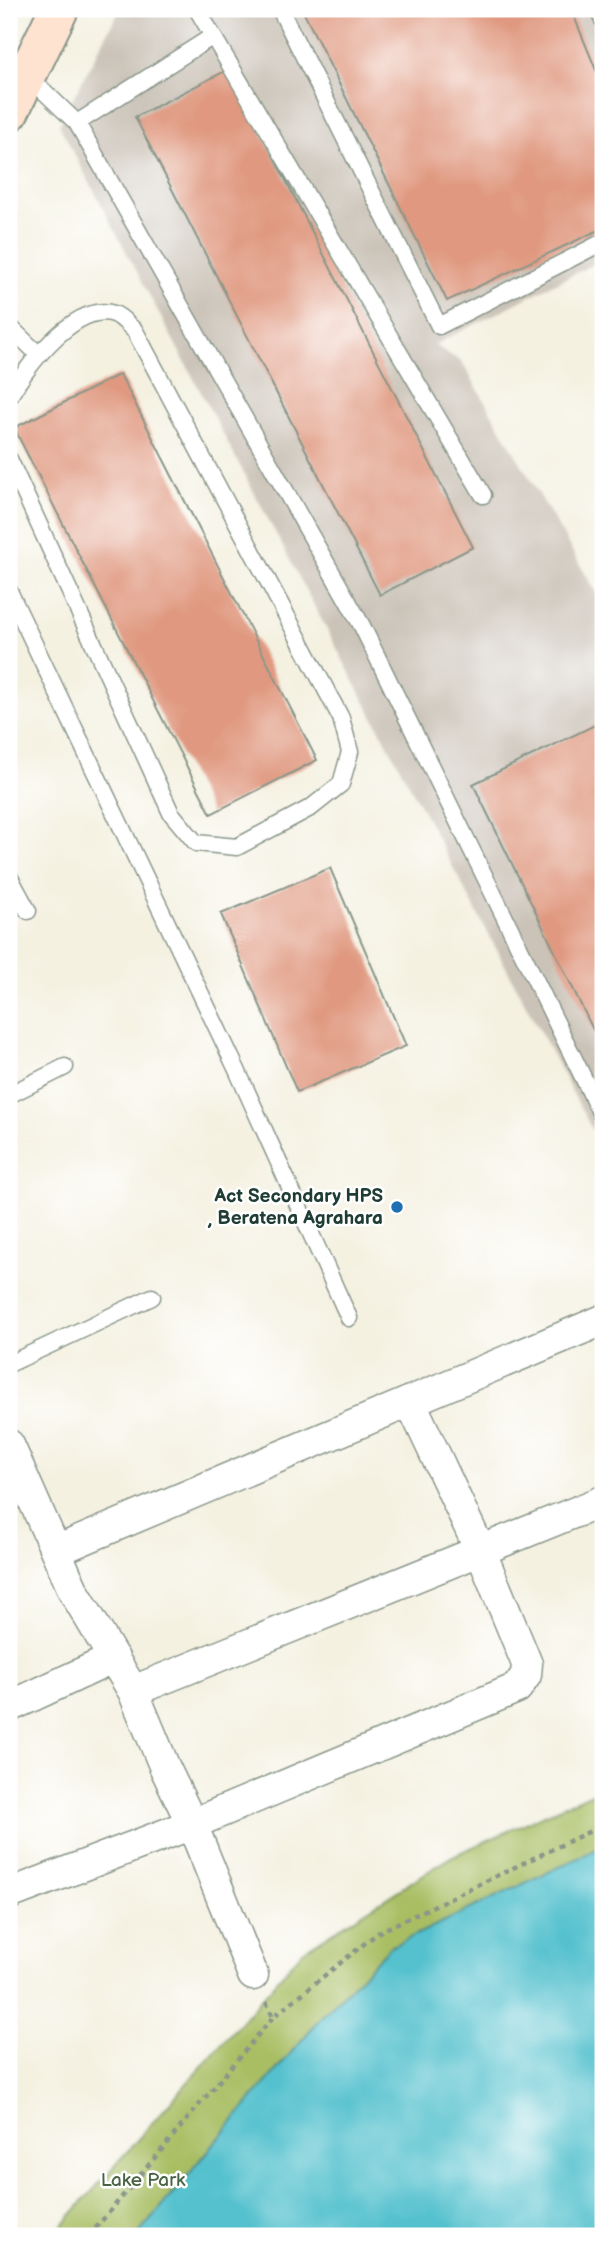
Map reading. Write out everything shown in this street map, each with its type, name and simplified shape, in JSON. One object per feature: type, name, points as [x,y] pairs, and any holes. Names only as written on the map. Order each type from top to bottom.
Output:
[{"type":"street","points":[[9,112],[60,9]]},
{"type":"street","points":[[55,1551],[603,1320]]},
{"type":"street","points":[[9,1894],[192,1824],[517,1688],[526,1675],[527,1664],[481,1552],[410,1401]]},
{"type":"street","points":[[9,1444],[73,1590],[133,1691],[192,1824],[253,1975]]},
{"type":"street","points":[[133,1691],[603,1502]]},
{"type":"street","points":[[9,1707],[114,1658]]},
{"type":"lane","points":[[197,9],[482,495]]},
{"type":"lane","points":[[279,9],[439,327],[603,242]]},
{"type":"lane","points":[[598,9],[603,20]]},
{"type":"lane","points":[[77,123],[213,36]]},
{"type":"lane","points":[[27,75],[77,123],[362,626],[603,1118]]},
{"type":"lane","points":[[9,395],[39,355],[63,330],[92,313],[115,314],[135,331],[341,718],[351,752],[341,784],[312,807],[237,847],[197,843],[171,813],[9,458]]},
{"type":"lane","points":[[9,326],[39,355]]},
{"type":"lane","points":[[9,591],[237,1070],[349,1318]]},
{"type":"lane","points":[[9,876],[28,911]]},
{"type":"lane","points":[[9,1095],[65,1068]]},
{"type":"lane","points":[[9,1364],[152,1297]]},
{"type":"path","points":[[89,2236],[273,2017],[379,1932],[603,1825]]},
{"type":"shaded area","points":[[120,9],[603,9],[603,259],[434,345],[462,362],[603,604],[603,1150],[59,125]]},
{"type":"green space","name":"Lake Park","points":[[603,1788],[603,1846],[390,1947],[322,2016],[137,2236],[53,2236],[303,1951],[451,1857]]},
{"type":"water","points":[[603,1846],[603,2236],[137,2236],[322,2016],[390,1947]]},
{"type":"building","points":[[302,9],[571,9],[603,87],[603,228],[447,301]]},
{"type":"building","points":[[229,69],[473,547],[380,595],[135,117]]},
{"type":"building","points":[[120,374],[317,760],[211,814],[14,428]]},
{"type":"building","points":[[603,721],[603,1050],[473,784]]},
{"type":"building","points":[[330,868],[406,1046],[297,1092],[221,914]]},
{"type":"place","name":"Act Secondary HPS , Beratena Agrahara","points":[[397,1207]]}]
